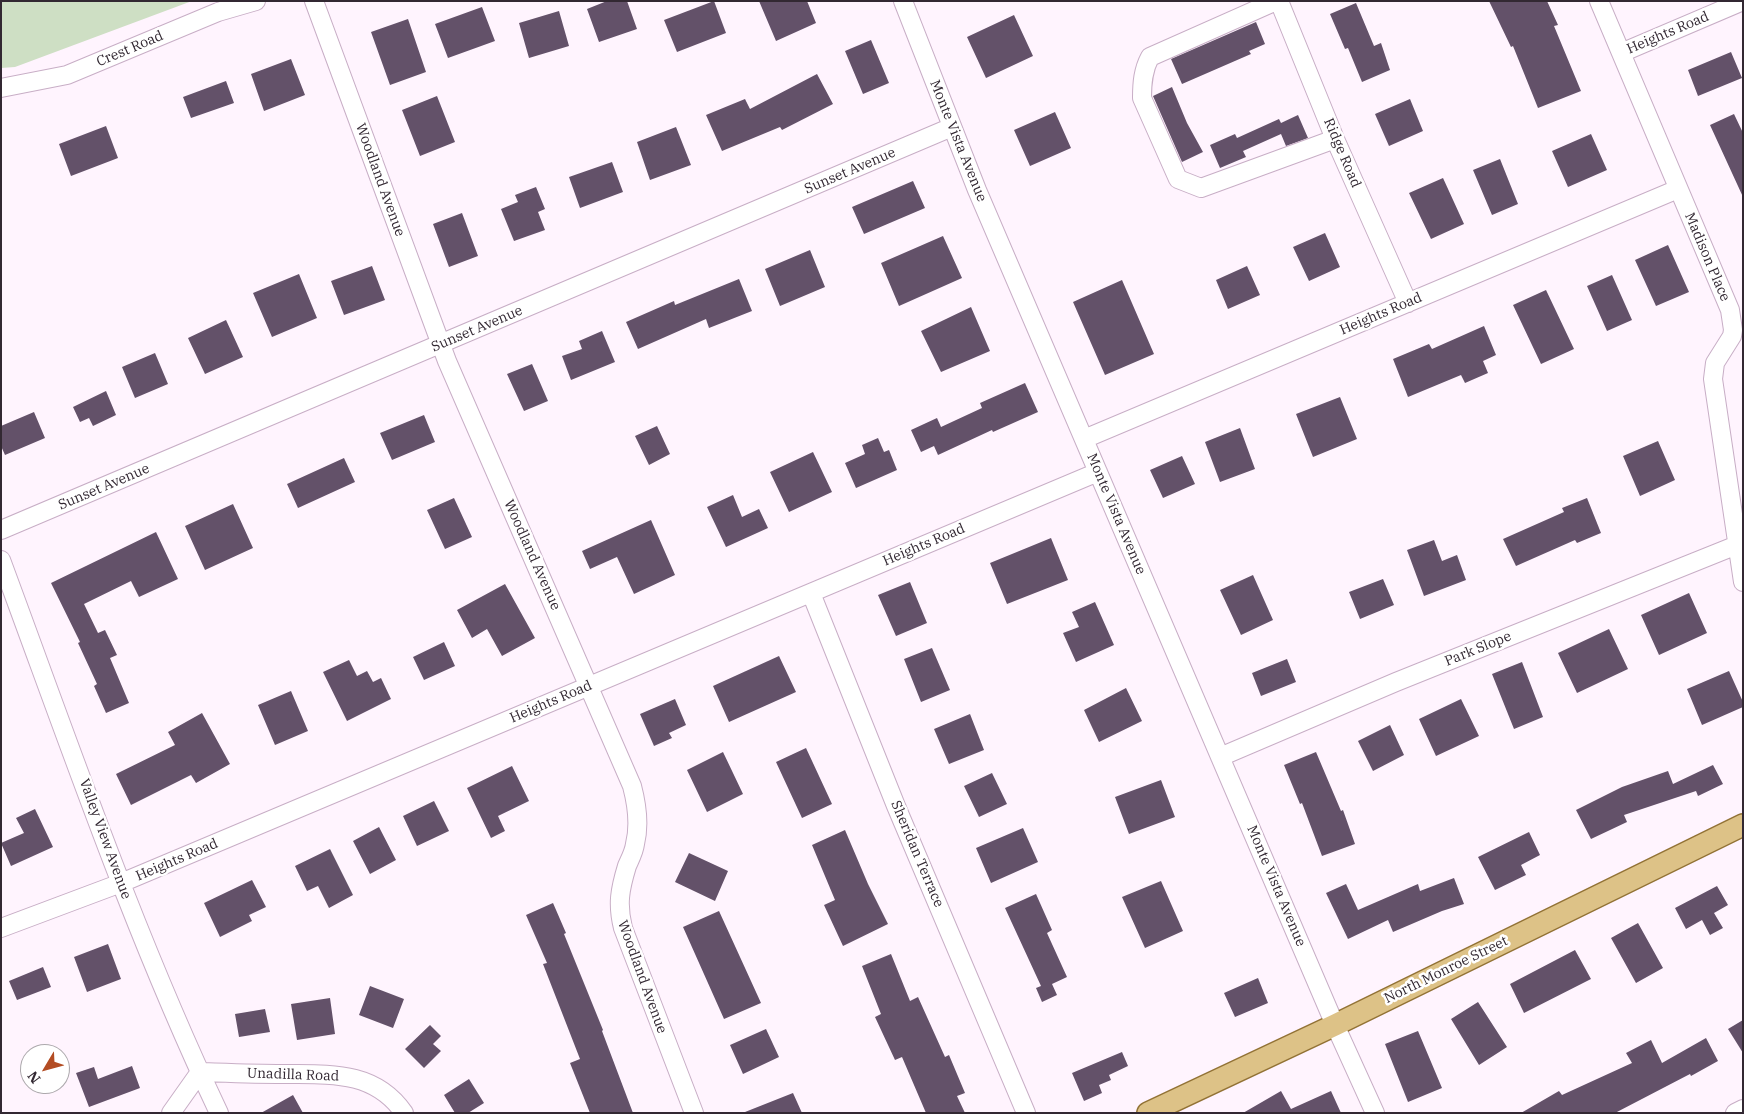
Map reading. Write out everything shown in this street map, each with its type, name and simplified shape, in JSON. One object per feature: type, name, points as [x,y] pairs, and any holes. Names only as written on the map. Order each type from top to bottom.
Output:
[{"type":"main road","name":"North Monroe Street","points":[[1148,1113],[1335,1025],[1743,825]]},
{"type":"street","name":"Crest Road","points":[[1,88],[67,75],[218,12],[256,1]]},
{"type":"street","name":"Woodland Avenue","points":[[314,1],[440,344],[632,786],[637,808],[638,824],[635,845],[620,894],[619,910],[623,928],[694,1113]]},
{"type":"street","name":"Monte Vista Avenue","points":[[903,1],[977,190],[1374,1113]]},
{"type":"street","name":"Ridge Road","points":[[1278,1],[1335,139],[1408,303]]},
{"type":"street","points":[[1278,1],[1150,57],[1145,66],[1142,98],[1178,179],[1200,188],[1335,139]]},
{"type":"street","name":"Madison Place","points":[[1599,1],[1730,310],[1732,336],[1715,363],[1713,379],[1743,582]]},
{"type":"street","name":"Heights Road","points":[[1621,53],[1743,2]]},
{"type":"street","name":"Sunset Avenue","points":[[1,530],[952,127]]},
{"type":"street","name":"Heights Road","points":[[1084,439],[1678,189]]},
{"type":"street","name":"Heights Road","points":[[1,928],[121,883],[1098,472]]},
{"type":"street","name":"Park Slope","points":[[1220,757],[1396,682],[1737,545]]},
{"type":"street","name":"Valley View Avenue","points":[[1,560],[121,883],[200,1072],[220,1113]]},
{"type":"street","name":"Sheridan Terrace","points":[[811,593],[896,806],[1026,1113]]},
{"type":"street","points":[[171,1113],[200,1072]]},
{"type":"street","name":"Unadilla Road","points":[[200,1072],[348,1076],[366,1082],[384,1092],[404,1113]]},
{"type":"street","points":[[1734,1113],[1743,1109]]},
{"type":"green space","points":[[1,1],[192,1],[15,67],[1,68]]},
{"type":"building","points":[[607,1],[627,1],[637,29],[599,42],[587,9]]},
{"type":"building","points":[[714,1],[726,33],[677,52],[664,20]]},
{"type":"building","points":[[759,1],[807,1],[816,23],[776,41]]},
{"type":"building","points":[[1489,1],[1547,1],[1558,25],[1554,26],[1581,91],[1538,108],[1513,46],[1511,47]]},
{"type":"building","points":[[1356,3],[1374,46],[1381,43],[1390,70],[1362,82],[1348,48],[1345,49],[1330,14]]},
{"type":"building","points":[[482,7],[495,41],[448,58],[435,24]]},
{"type":"building","points":[[559,11],[569,46],[529,58],[519,23]]},
{"type":"building","points":[[1014,15],[1033,56],[986,78],[967,37]]},
{"type":"building","points":[[408,19],[426,72],[390,85],[371,32]]},
{"type":"building","points":[[1256,22],[1265,44],[1249,51],[1251,54],[1182,84],[1171,59]]},
{"type":"building","points":[[871,40],[889,83],[863,94],[845,51]]},
{"type":"building","points":[[1731,52],[1742,78],[1698,96],[1688,70]]},
{"type":"building","points":[[291,59],[305,95],[264,111],[251,74]]},
{"type":"building","points":[[817,74],[833,104],[782,130],[780,127],[722,151],[706,115],[745,99],[750,109]]},
{"type":"building","points":[[226,81],[234,103],[191,118],[183,97]]},
{"type":"building","points":[[1172,87],[1187,123],[1203,152],[1182,162],[1153,96]]},
{"type":"building","points":[[437,96],[455,142],[420,156],[402,110]]},
{"type":"building","points":[[1410,99],[1423,131],[1389,146],[1375,114]]},
{"type":"building","points":[[1055,112],[1071,148],[1030,166],[1014,130]]},
{"type":"building","points":[[1734,114],[1743,133],[1743,197],[1710,125]]},
{"type":"building","points":[[1298,115],[1308,138],[1286,146],[1281,134],[1243,151],[1246,157],[1220,168],[1210,145],[1235,134],[1237,138],[1279,119],[1281,123]]},
{"type":"building","points":[[106,126],[118,158],[71,176],[59,144]]},
{"type":"building","points":[[676,127],[691,165],[650,180],[637,142]]},
{"type":"building","points":[[1591,134],[1607,170],[1568,187],[1552,151]]},
{"type":"building","points":[[1500,159],[1518,204],[1492,215],[1473,170]]},
{"type":"building","points":[[612,162],[623,192],[580,208],[569,177]]},
{"type":"building","points":[[1443,178],[1464,224],[1431,239],[1409,193]]},
{"type":"building","points":[[913,181],[925,208],[864,234],[852,207]]},
{"type":"building","points":[[536,187],[545,209],[538,212],[545,230],[514,241],[501,209],[518,202],[515,195]]},
{"type":"building","points":[[462,213],[478,256],[449,267],[433,224]]},
{"type":"building","points":[[1325,233],[1340,267],[1309,281],[1293,247]]},
{"type":"building","points":[[943,236],[962,278],[899,306],[881,263]]},
{"type":"building","points":[[1668,245],[1689,292],[1656,306],[1635,260]]},
{"type":"building","points":[[810,250],[825,287],[780,306],[765,269]]},
{"type":"building","points":[[372,266],[385,300],[344,315],[331,281]]},
{"type":"building","points":[[1247,266],[1260,295],[1228,309],[1216,280]]},
{"type":"building","points":[[299,274],[317,318],[272,337],[253,293]]},
{"type":"building","points":[[1612,275],[1632,320],[1607,331],[1587,286]]},
{"type":"building","points":[[739,279],[752,311],[709,328],[706,319],[638,349],[626,322],[674,301],[675,305]]},
{"type":"building","points":[[1122,280],[1154,354],[1105,375],[1073,302]]},
{"type":"building","points":[[1546,290],[1574,349],[1541,364],[1513,305]]},
{"type":"building","points":[[971,307],[990,351],[941,372],[921,331]]},
{"type":"building","points":[[226,320],[243,357],[205,374],[188,338]]},
{"type":"building","points":[[1484,326],[1496,355],[1483,361],[1488,373],[1465,383],[1461,375],[1408,397],[1393,359],[1429,344],[1432,349]]},
{"type":"building","points":[[602,331],[615,362],[571,380],[562,356],[582,349],[579,341]]},
{"type":"building","points":[[155,353],[168,384],[135,398],[122,367]]},
{"type":"building","points":[[532,364],[548,401],[524,411],[507,374]]},
{"type":"building","points":[[1025,383],[1038,412],[993,432],[992,430],[938,455],[934,446],[921,452],[911,430],[937,418],[941,427],[982,408],[980,403]]},
{"type":"building","points":[[106,391],[116,415],[93,426],[89,418],[80,422],[73,407]]},
{"type":"building","points":[[1340,397],[1357,439],[1313,457],[1296,414]]},
{"type":"building","points":[[34,412],[45,438],[5,455],[1,446],[1,426]]},
{"type":"building","points":[[424,415],[435,442],[392,460],[380,433]]},
{"type":"building","points":[[657,426],[670,454],[649,465],[635,436]]},
{"type":"building","points":[[1240,428],[1255,469],[1220,482],[1205,442]]},
{"type":"building","points":[[878,438],[884,452],[889,450],[897,470],[856,488],[845,463],[865,454],[862,445]]},
{"type":"building","points":[[1658,441],[1675,480],[1640,496],[1623,456]]},
{"type":"building","points":[[813,452],[832,492],[789,512],[770,472]]},
{"type":"building","points":[[1182,456],[1195,484],[1163,498],[1150,470]]},
{"type":"building","points":[[344,458],[355,482],[298,508],[287,484]]},
{"type":"building","points":[[733,495],[742,517],[759,509],[768,528],[726,547],[707,507]]},
{"type":"building","points":[[454,498],[472,537],[445,549],[427,510]]},
{"type":"building","points":[[1587,498],[1601,533],[1577,543],[1575,540],[1516,566],[1503,539],[1564,512],[1562,508]]},
{"type":"building","points":[[233,504],[253,548],[205,570],[185,526]]},
{"type":"building","points":[[651,520],[675,575],[634,594],[617,557],[590,569],[582,551]]},
{"type":"building","points":[[156,532],[178,579],[139,597],[131,581],[84,604],[98,633],[105,630],[117,655],[110,658],[129,703],[106,713],[94,686],[97,684],[78,643],[80,642],[51,583]]},
{"type":"building","points":[[1051,538],[1068,580],[1007,604],[990,563]]},
{"type":"building","points":[[1434,540],[1442,561],[1457,555],[1466,580],[1424,596],[1407,550]]},
{"type":"building","points":[[1253,575],[1273,620],[1241,635],[1220,590]]},
{"type":"building","points":[[1383,579],[1394,605],[1360,619],[1349,592]]},
{"type":"building","points":[[910,582],[927,623],[896,636],[878,595]]},
{"type":"building","points":[[505,584],[535,638],[502,656],[487,629],[472,638],[457,610]]},
{"type":"building","points":[[1689,593],[1707,633],[1659,655],[1641,615]]},
{"type":"building","points":[[1095,602],[1114,645],[1076,662],[1063,633],[1079,627],[1072,612]]},
{"type":"building","points":[[1609,629],[1628,669],[1577,693],[1558,653]]},
{"type":"building","points":[[444,642],[455,666],[424,680],[413,657]]},
{"type":"building","points":[[932,648],[950,690],[921,702],[904,659]]},
{"type":"building","points":[[779,656],[796,692],[729,722],[713,686]]},
{"type":"building","points":[[1287,659],[1296,682],[1261,696],[1252,673]]},
{"type":"building","points":[[349,660],[357,676],[367,671],[373,682],[381,678],[391,699],[347,721],[323,672]]},
{"type":"building","points":[[1522,662],[1543,717],[1514,729],[1492,674]]},
{"type":"building","points":[[1729,671],[1743,702],[1743,707],[1702,725],[1687,689]]},
{"type":"building","points":[[1126,688],[1142,721],[1099,742],[1084,710]]},
{"type":"building","points":[[291,691],[308,731],[275,745],[258,705]]},
{"type":"building","points":[[675,699],[686,725],[669,733],[672,738],[654,746],[640,714]]},
{"type":"building","points":[[1461,699],[1479,736],[1436,756],[1419,719]]},
{"type":"building","points":[[202,713],[230,764],[196,783],[191,775],[131,805],[116,774],[175,745],[168,732]]},
{"type":"building","points":[[970,714],[984,750],[949,764],[934,729]]},
{"type":"building","points":[[1390,725],[1404,755],[1373,771],[1358,741]]},
{"type":"building","points":[[806,748],[832,804],[802,818],[776,762]]},
{"type":"building","points":[[723,752],[743,794],[707,812],[687,770]]},
{"type":"building","points":[[1316,752],[1341,811],[1343,810],[1355,844],[1322,856],[1302,803],[1300,804],[1284,765]]},
{"type":"building","points":[[1713,765],[1723,784],[1698,796],[1696,791],[1624,815],[1627,822],[1591,839],[1576,810],[1622,787],[1668,771],[1673,784]]},
{"type":"building","points":[[512,766],[529,801],[498,816],[505,831],[491,838],[467,788]]},
{"type":"building","points":[[992,773],[1007,804],[979,817],[964,786]]},
{"type":"building","points":[[1161,780],[1175,817],[1129,834],[1115,797]]},
{"type":"building","points":[[434,801],[449,831],[417,846],[403,816]]},
{"type":"building","points":[[35,809],[53,847],[11,866],[1,843],[24,833],[16,818]]},
{"type":"building","points":[[379,827],[396,860],[370,874],[353,841]]},
{"type":"building","points":[[1023,828],[1038,862],[991,883],[976,848]]},
{"type":"building","points":[[845,830],[868,884],[888,924],[843,946],[824,905],[835,900],[812,845]]},
{"type":"building","points":[[1529,832],[1540,855],[1521,865],[1526,875],[1495,890],[1478,857]]},
{"type":"building","points":[[330,849],[353,895],[329,908],[318,886],[307,891],[295,866]]},
{"type":"building","points":[[689,853],[728,871],[715,901],[675,882]]},
{"type":"building","points":[[1454,878],[1464,904],[1442,911],[1393,932],[1388,920],[1348,939],[1326,893],[1346,884],[1358,910],[1418,884],[1420,891]]},
{"type":"building","points":[[252,880],[266,907],[249,915],[252,921],[220,937],[204,903]]},
{"type":"building","points":[[1161,881],[1183,931],[1145,948],[1122,897]]},
{"type":"building","points":[[1717,886],[1728,905],[1714,913],[1723,928],[1710,935],[1702,920],[1686,929],[1675,908]]},
{"type":"building","points":[[1036,894],[1052,930],[1047,933],[1067,977],[1052,984],[1057,995],[1042,1002],[1036,988],[1041,986],[1005,908]]},
{"type":"building","points":[[553,903],[603,1030],[633,1113],[590,1113],[570,1063],[580,1059],[543,964],[547,963],[526,915]]},
{"type":"building","points":[[719,911],[761,1003],[724,1019],[683,927]]},
{"type":"building","points":[[1638,923],[1663,968],[1636,983],[1611,938]]},
{"type":"building","points":[[108,944],[121,979],[87,992],[74,957]]},
{"type":"building","points":[[1575,950],[1591,979],[1524,1013],[1510,984]]},
{"type":"building","points":[[891,954],[910,1001],[918,997],[945,1057],[949,1055],[965,1093],[957,1096],[965,1113],[926,1113],[902,1057],[895,1060],[875,1017],[881,1014],[862,966]]},
{"type":"building","points":[[43,967],[51,987],[17,1000],[9,981]]},
{"type":"building","points":[[1258,978],[1268,1003],[1235,1017],[1224,993]]},
{"type":"building","points":[[370,986],[404,999],[393,1028],[359,1015]]},
{"type":"building","points":[[330,998],[335,1034],[297,1040],[291,1004]]},
{"type":"building","points":[[1478,1002],[1507,1047],[1479,1065],[1451,1019]]},
{"type":"building","points":[[265,1009],[270,1032],[239,1037],[235,1014]]},
{"type":"building","points":[[1743,1020],[1743,1053],[1728,1029]]},
{"type":"building","points":[[430,1025],[441,1036],[433,1044],[441,1051],[424,1068],[405,1049]]},
{"type":"building","points":[[766,1029],[779,1057],[743,1074],[730,1045]]},
{"type":"building","points":[[1418,1031],[1442,1088],[1408,1102],[1385,1044]]},
{"type":"building","points":[[1706,1038],[1718,1061],[1615,1113],[1521,1113],[1559,1091],[1562,1095],[1632,1063],[1626,1053],[1651,1040],[1662,1063]]},
{"type":"building","points":[[1122,1052],[1128,1066],[1109,1075],[1111,1080],[1099,1085],[1102,1093],[1084,1101],[1072,1073]]},
{"type":"building","points":[[132,1066],[140,1088],[89,1107],[76,1073],[94,1067],[98,1079]]},
{"type":"building","points":[[469,1079],[484,1103],[468,1113],[455,1113],[444,1095]]},
{"type":"building","points":[[1281,1091],[1291,1109],[1331,1091],[1341,1113],[1243,1113]]},
{"type":"building","points":[[793,1093],[802,1113],[745,1113],[745,1112]]},
{"type":"building","points":[[293,1095],[303,1113],[261,1113]]}]
